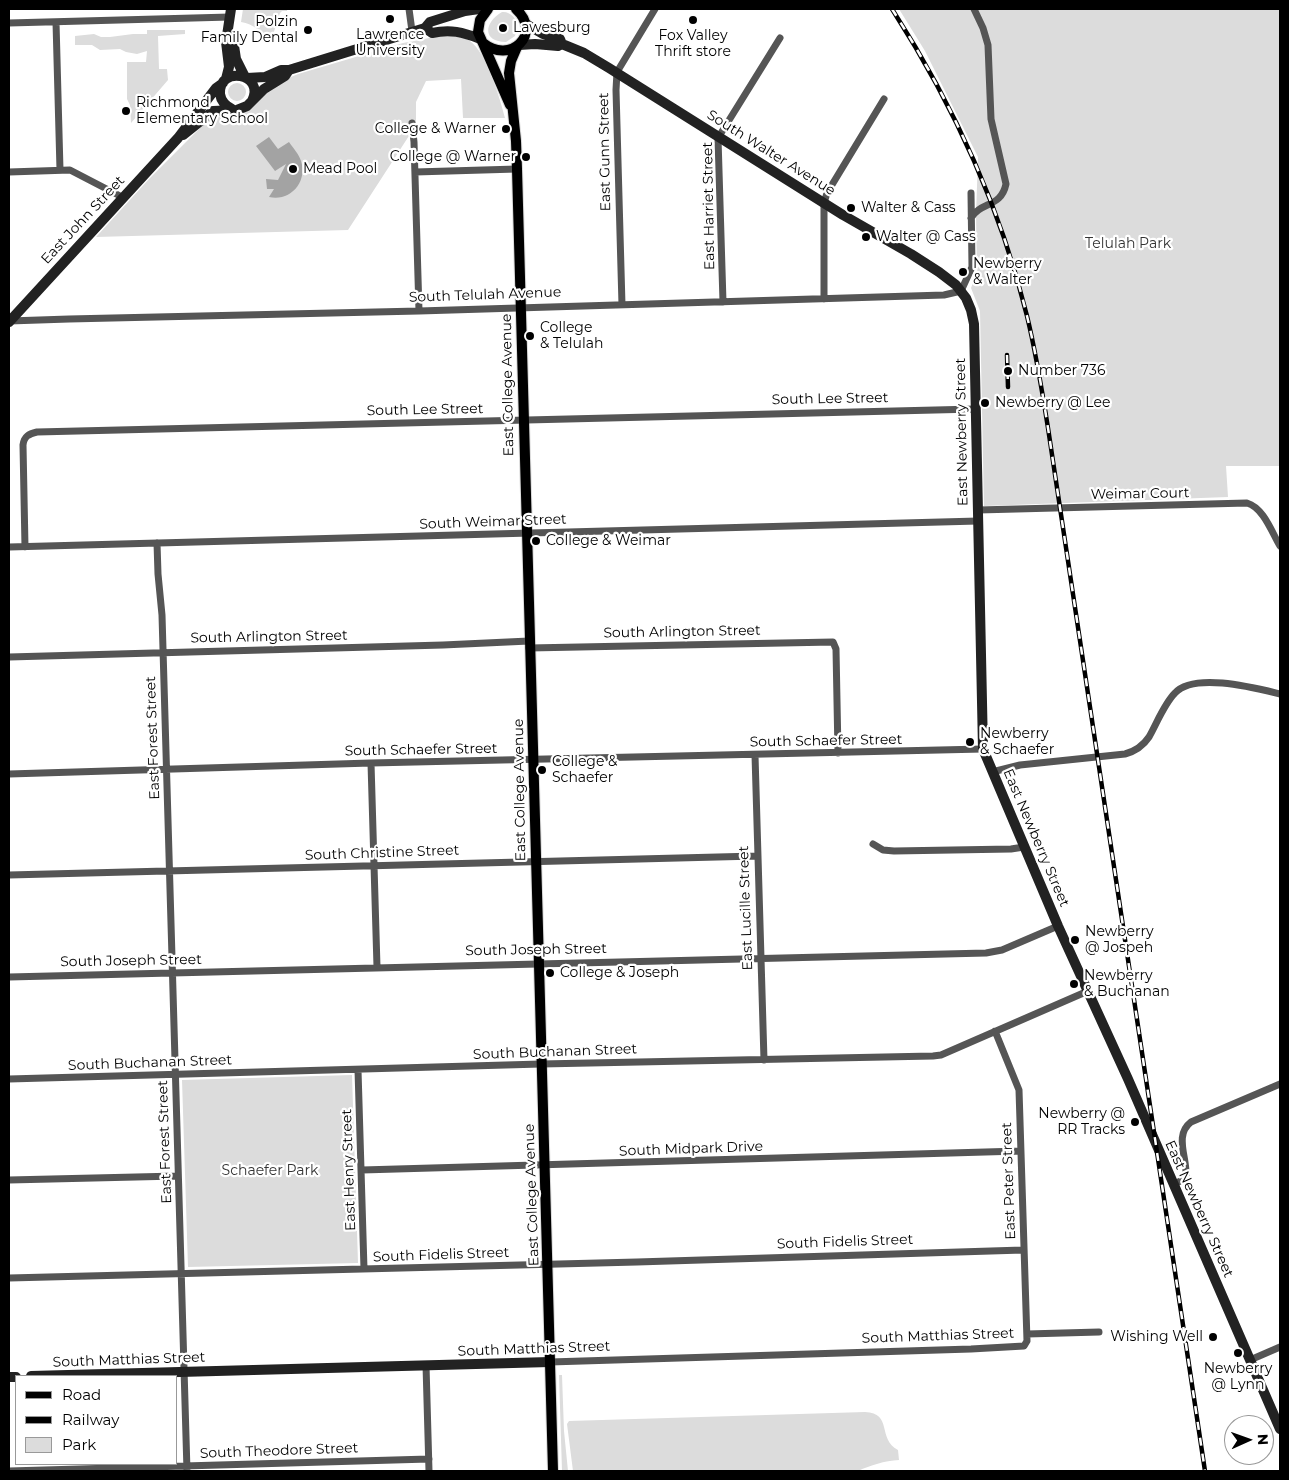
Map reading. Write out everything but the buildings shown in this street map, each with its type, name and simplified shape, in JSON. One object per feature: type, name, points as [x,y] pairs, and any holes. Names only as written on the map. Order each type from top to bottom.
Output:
[{"type":"main road","points":[[225,81],[236,75],[246,78],[265,77],[281,70],[289,70],[425,28],[430,22],[465,11],[479,9]]},
{"type":"main road","points":[[481,40],[478,24],[482,15],[488,9]]},
{"type":"main road","points":[[516,9],[525,22]]},
{"type":"main road","points":[[525,9],[525,22]]},
{"type":"main road","points":[[230,18],[226,42],[229,67],[220,93],[223,103],[232,109],[243,109],[264,89],[284,76],[289,70]]},
{"type":"main road","points":[[230,18],[236,60],[253,87],[254,92],[251,102]]},
{"type":"main road","name":"East College Avenue","points":[[525,22],[525,34],[510,67],[517,169],[553,1471]]},
{"type":"main road","name":"South Walter Avenue","points":[[525,22],[542,34],[560,39],[562,44]]},
{"type":"main road","points":[[425,28],[432,33],[458,31],[481,40],[498,51],[507,51],[518,46]]},
{"type":"main road","name":"East College Avenue","points":[[481,40],[512,108]]},
{"type":"main road","name":"South Walter Avenue","points":[[518,46],[540,44],[558,46],[562,44],[584,52],[718,138],[912,254],[947,278],[961,292]]},
{"type":"main road","name":"East John Street","points":[[9,321],[178,138],[216,88],[225,81]]},
{"type":"main road","name":"East John Street","points":[[178,138],[191,130],[213,111],[232,109]]},
{"type":"main road","name":"East Newberry Street","points":[[961,292],[971,310],[974,324],[984,749],[1058,926],[1280,1430]]},
{"type":"main road","name":"South Matthias Street","points":[[69,1375],[550,1362]]},
{"type":"street","points":[[409,9],[412,31]]},
{"type":"street","name":"East Gunn Street","points":[[622,305],[617,72],[655,9]]},
{"type":"street","points":[[971,218],[978,208],[996,202],[1003,194],[1006,184],[991,119],[988,45],[983,28],[974,9]]},
{"type":"street","points":[[9,24],[230,18]]},
{"type":"street","points":[[56,22],[60,170]]},
{"type":"street","name":"East Harriet Street","points":[[723,302],[718,138],[780,38]]},
{"type":"street","points":[[824,299],[824,203],[827,193],[884,99]]},
{"type":"street","points":[[412,123],[420,311]]},
{"type":"street","points":[[415,172],[517,169]]},
{"type":"street","points":[[9,172],[60,170],[74,172],[122,198]]},
{"type":"street","points":[[961,292],[972,267],[971,193]]},
{"type":"street","name":"South Telulah Avenue","points":[[9,321],[932,296],[961,292]]},
{"type":"street","name":"South Lee Street","points":[[25,547],[22,445],[26,436],[36,432],[976,409]]},
{"type":"street","name":"Weimar Court","points":[[978,515],[1247,503],[1252,504],[1260,511],[1280,546]]},
{"type":"street","name":"South Weimar Street","points":[[9,547],[526,533],[978,515]]},
{"type":"street","name":"East Forest Street","points":[[157,543],[163,652],[187,1469]]},
{"type":"street","name":"South Arlington Street","points":[[9,657],[443,645],[833,642],[835,644],[838,753]]},
{"type":"street","points":[[992,772],[1020,764],[1125,754],[1134,751],[1145,743],[1173,694],[1182,687],[1192,683],[1207,682],[1280,694]]},
{"type":"street","name":"South Schaefer Street","points":[[9,774],[371,763],[984,749]]},
{"type":"street","name":"East Lucille Street","points":[[755,755],[764,1060]]},
{"type":"street","points":[[371,763],[377,967]]},
{"type":"street","points":[[873,844],[883,850],[894,851],[1011,849],[1024,847]]},
{"type":"street","name":"South Christine Street","points":[[9,876],[757,856]]},
{"type":"street","name":"South Joseph Street","points":[[9,977],[995,952],[1058,926]]},
{"type":"street","name":"South Buchanan Street","points":[[9,1079],[541,1064],[933,1056],[941,1055],[1088,991]]},
{"type":"street","name":"East Peter Street","points":[[995,1032],[1019,1090],[1026,1334]]},
{"type":"street","name":"East Henry Street","points":[[358,1070],[364,1269]]},
{"type":"street","points":[[1173,1185],[1182,1180],[1186,1175],[1182,1140],[1182,1132],[1185,1126],[1280,1084]]},
{"type":"street","name":"South Midpark Drive","points":[[362,1170],[1020,1152]]},
{"type":"street","points":[[9,1180],[178,1176]]},
{"type":"street","name":"South Fidelis Street","points":[[9,1278],[1023,1250]]},
{"type":"street","points":[[1026,1334],[1099,1332]]},
{"type":"street","name":"South Matthias Street","points":[[550,1362],[1024,1346],[1027,1341],[1026,1334]]},
{"type":"street","points":[[1250,1360],[1280,1348]]},
{"type":"street","points":[[426,1366],[430,1471]]},
{"type":"street","name":"South Theodore Street","points":[[9,1471],[187,1469],[429,1459]]},
{"type":"green space","points":[[243,9],[287,9],[287,11],[280,13],[271,41],[254,27],[241,22]]},
{"type":"green space","name":"Telulah Park","points":[[899,9],[1280,9],[1280,466],[1226,466],[1228,497],[984,506],[980,311],[971,288],[977,272],[978,157],[925,51]]},
{"type":"green space","points":[[502,12],[512,16],[518,25],[515,36],[506,42],[493,39],[488,31],[492,21]]},
{"type":"green space","points":[[147,30],[185,30],[185,34],[158,36],[159,69],[167,69],[168,80],[131,123],[130,105],[127,99],[127,62],[146,62],[147,51],[137,54],[120,49],[100,50],[92,45],[75,45],[75,36],[94,34],[101,37],[110,37],[147,34]]},
{"type":"green space","points":[[440,36],[463,38],[470,41],[476,47],[492,76],[505,118],[463,118],[461,79],[426,81],[416,102],[416,125],[348,230],[96,237],[149,179],[216,114],[264,94],[286,79],[298,74],[403,43]]},
{"type":"green space","points":[[233,83],[241,83],[246,88],[244,99],[233,101],[228,96],[228,88]]},
{"type":"green space","name":"Schaefer Park","points":[[352,1075],[358,1263],[188,1267],[182,1080]]},
{"type":"green space","points":[[559,1375],[562,1375],[568,1471],[562,1471]]},
{"type":"green space","points":[[874,1413],[879,1417],[888,1440],[898,1450],[899,1460],[888,1461],[858,1471],[573,1471],[567,1424],[569,1421]]},
{"type":"shaded area","name":"Mead Pool","points":[[269,137],[278,149],[289,142],[301,161],[302,176],[296,189],[277,198],[269,197],[274,189],[267,189],[266,179],[278,180],[286,164],[275,171],[256,146]]},
{"type":"railway","points":[[892,9],[935,82],[989,196],[1016,275],[1033,344],[1048,428],[1205,1471]]},
{"type":"railway","points":[[1007,355],[1008,387]]},
{"type":"place","name":"Lawrence University","points":[[390,19]]},
{"type":"place","name":"Fox Valley Thrift store","points":[[693,20]]},
{"type":"place","name":"Lawesburg","points":[[503,28]]},
{"type":"place","name":"Polzin Family Dental","points":[[308,30]]},
{"type":"place","name":"Richmond Elementary School","points":[[126,111]]},
{"type":"place","name":"College & Warner","points":[[506,129]]},
{"type":"place","name":"College @ Warner","points":[[526,157]]},
{"type":"place","name":"Mead Pool","points":[[293,169]]},
{"type":"place","name":"Walter & Cass","points":[[851,208]]},
{"type":"place","name":"Walter @ Cass","points":[[866,237]]},
{"type":"place","name":"Newberry & Walter","points":[[963,272]]},
{"type":"place","name":"College & Telulah","points":[[530,336]]},
{"type":"place","name":"Number 736","points":[[1008,371]]},
{"type":"place","name":"Newberry @ Lee","points":[[985,403]]},
{"type":"place","name":"College & Weimar","points":[[536,541]]},
{"type":"place","name":"Newberry & Schaefer","points":[[970,742]]},
{"type":"place","name":"College & Schaefer","points":[[542,770]]},
{"type":"place","name":"Newberry @ Jospeh","points":[[1075,940]]},
{"type":"place","name":"College & Joseph","points":[[550,973]]},
{"type":"place","name":"Newberry & Buchanan","points":[[1074,984]]},
{"type":"place","name":"Newberry @ RR Tracks","points":[[1135,1122]]},
{"type":"place","name":"Wishing Well","points":[[1213,1337]]},
{"type":"place","name":"Newberry @ Lynn","points":[[1238,1353]]}]
